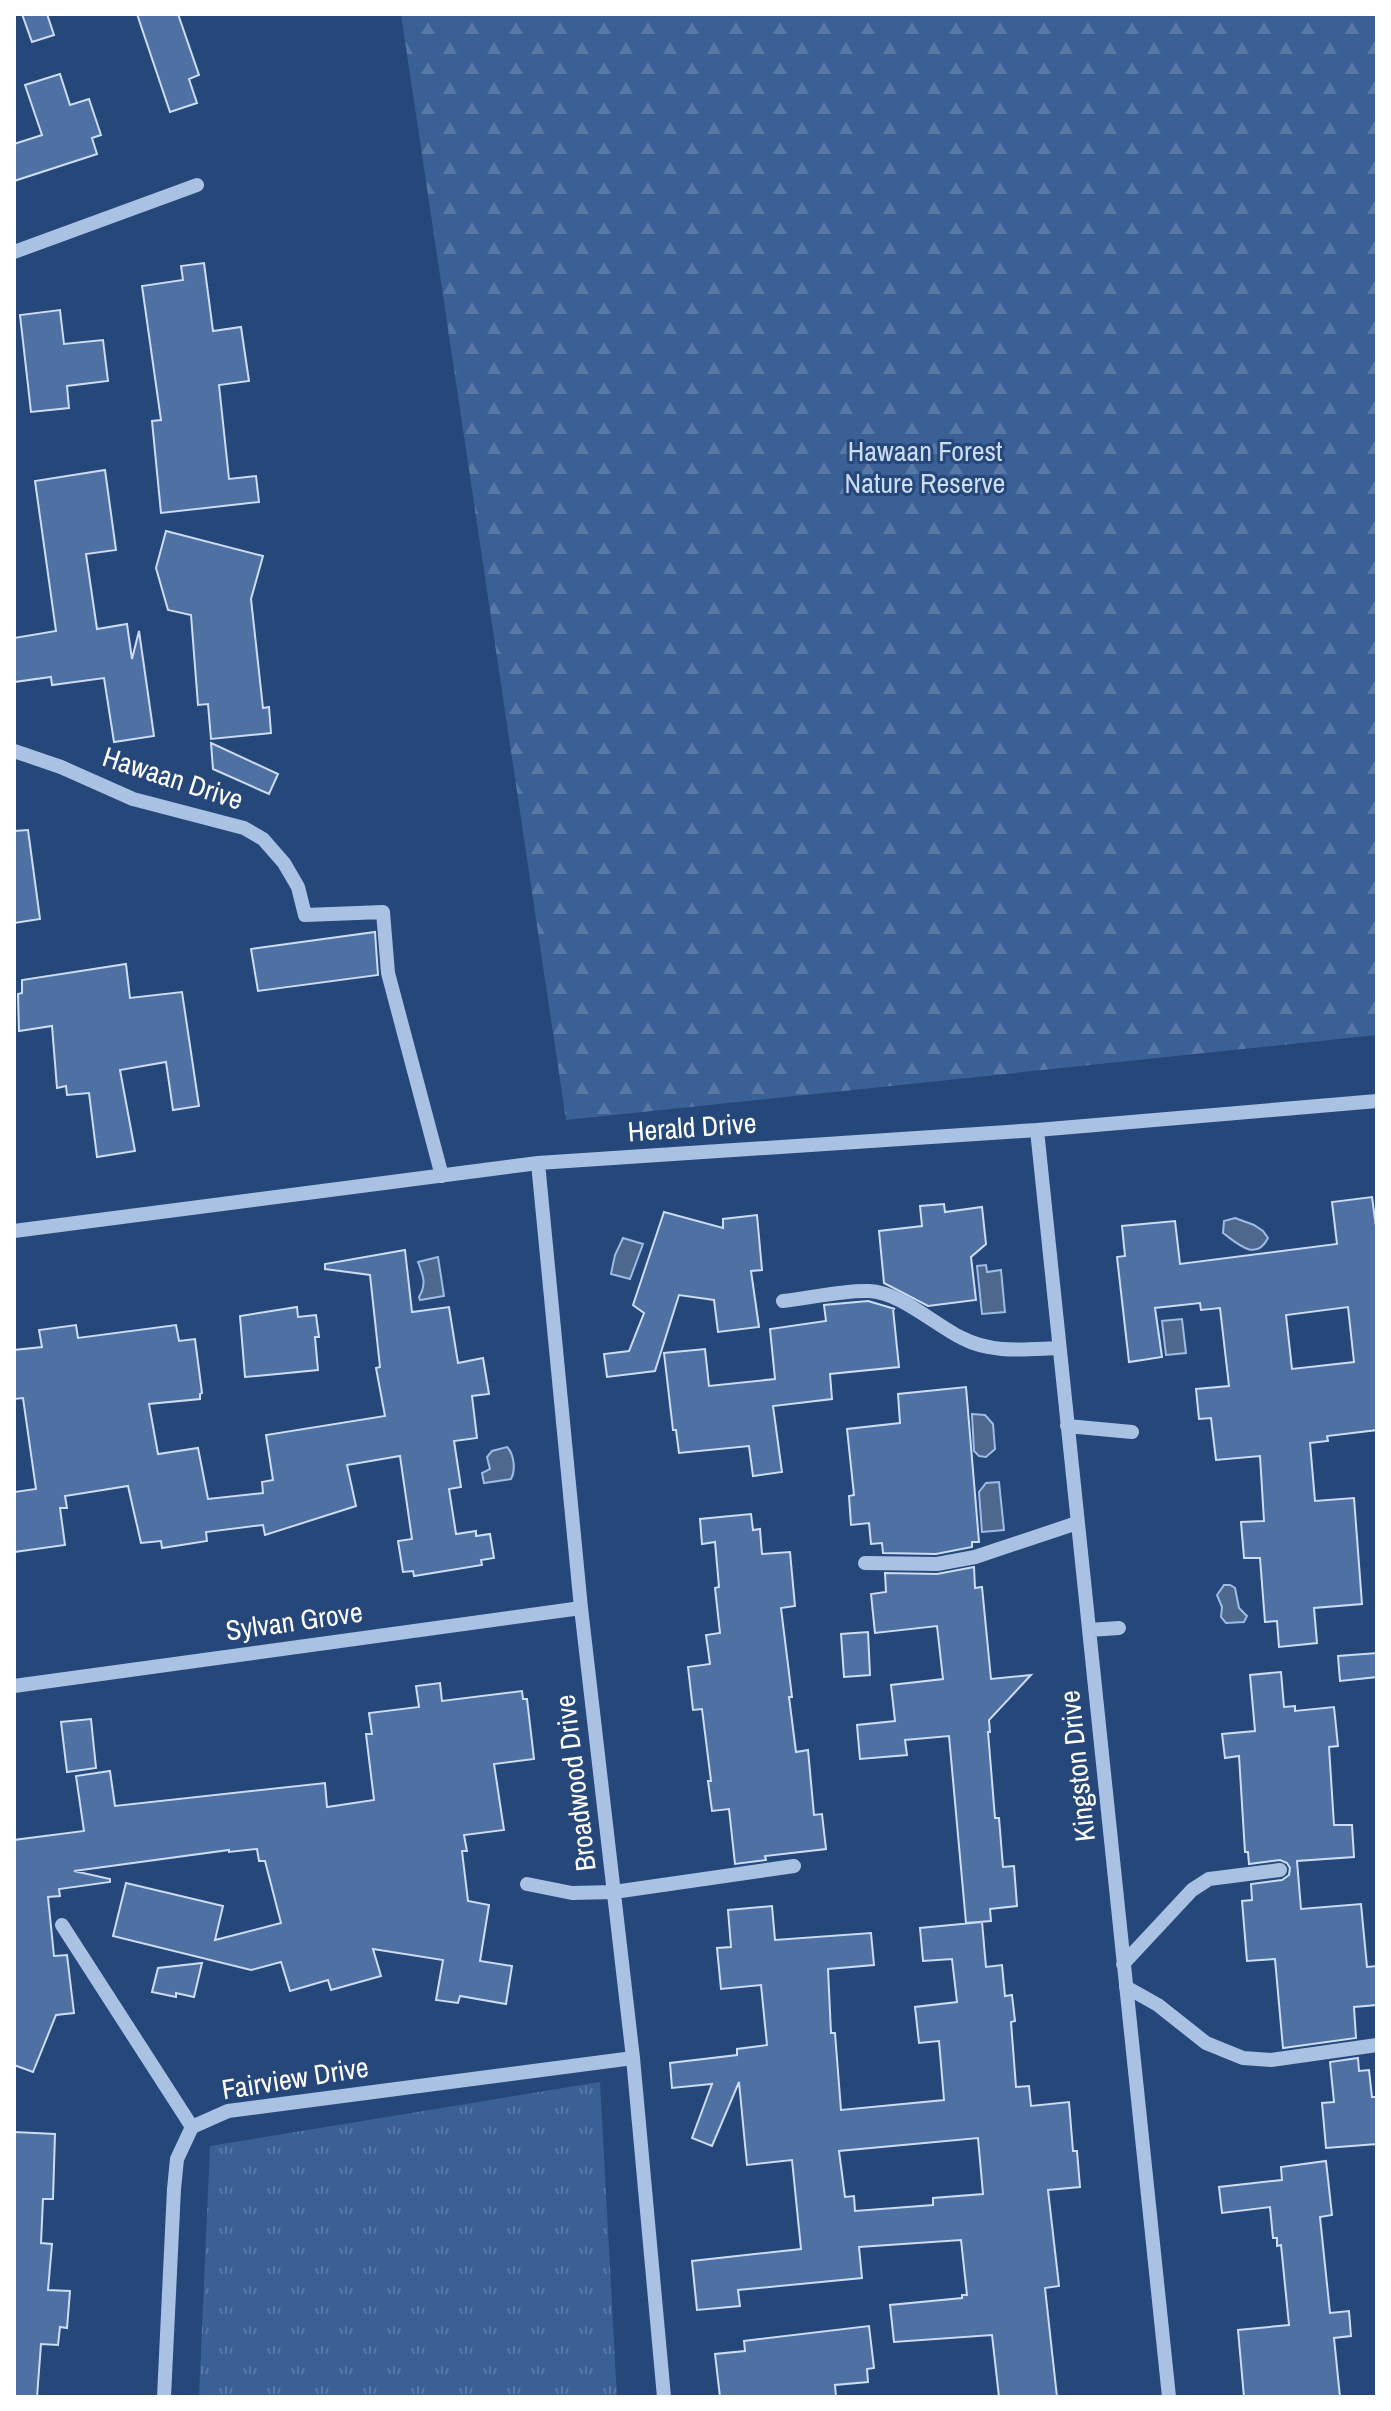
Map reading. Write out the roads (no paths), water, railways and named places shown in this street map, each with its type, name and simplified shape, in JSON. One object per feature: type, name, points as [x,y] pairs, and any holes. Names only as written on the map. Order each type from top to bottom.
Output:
[{"type":"street","points":[[14,252],[197,185]]},
{"type":"street","name":"Hawaan Drive","points":[[14,751],[61,767],[133,799],[244,828],[263,839],[284,863],[298,887],[305,915],[383,912],[388,973],[442,1176]]},
{"type":"street","name":"Herald Drive","points":[[14,1231],[538,1163],[1037,1130],[1377,1101]]},
{"type":"street","name":"Kingston Drive","points":[[1037,1130],[1169,2397]]},
{"type":"street","name":"Broadwood Drive","points":[[538,1163],[581,1608],[633,2058],[664,2397]]},
{"type":"street","points":[[783,1301],[870,1291],[895,1298],[964,1340],[983,1346],[1004,1349],[1059,1348]]},
{"type":"street","points":[[1067,1426],[1132,1432]]},
{"type":"street","points":[[865,1563],[937,1564],[975,1557],[1077,1523]]},
{"type":"street","name":"Sylvan Grove","points":[[14,1686],[581,1608]]},
{"type":"street","points":[[1089,1630],[1119,1628]]},
{"type":"street","points":[[527,1884],[572,1893],[614,1892],[794,1866]]},
{"type":"street","points":[[1123,1964],[1192,1890],[1209,1879],[1280,1870]]},
{"type":"street","points":[[62,1925],[192,2127]]},
{"type":"street","points":[[1126,1987],[1158,2005],[1206,2043],[1243,2058],[1271,2060],[1377,2045]]},
{"type":"street","name":"Fairview Drive","points":[[164,2397],[177,2159],[192,2127],[228,2111],[633,2058]]},
{"type":"park label","name":"Hawaan Forest Nature Reserve","points":[[925,467]]}]
